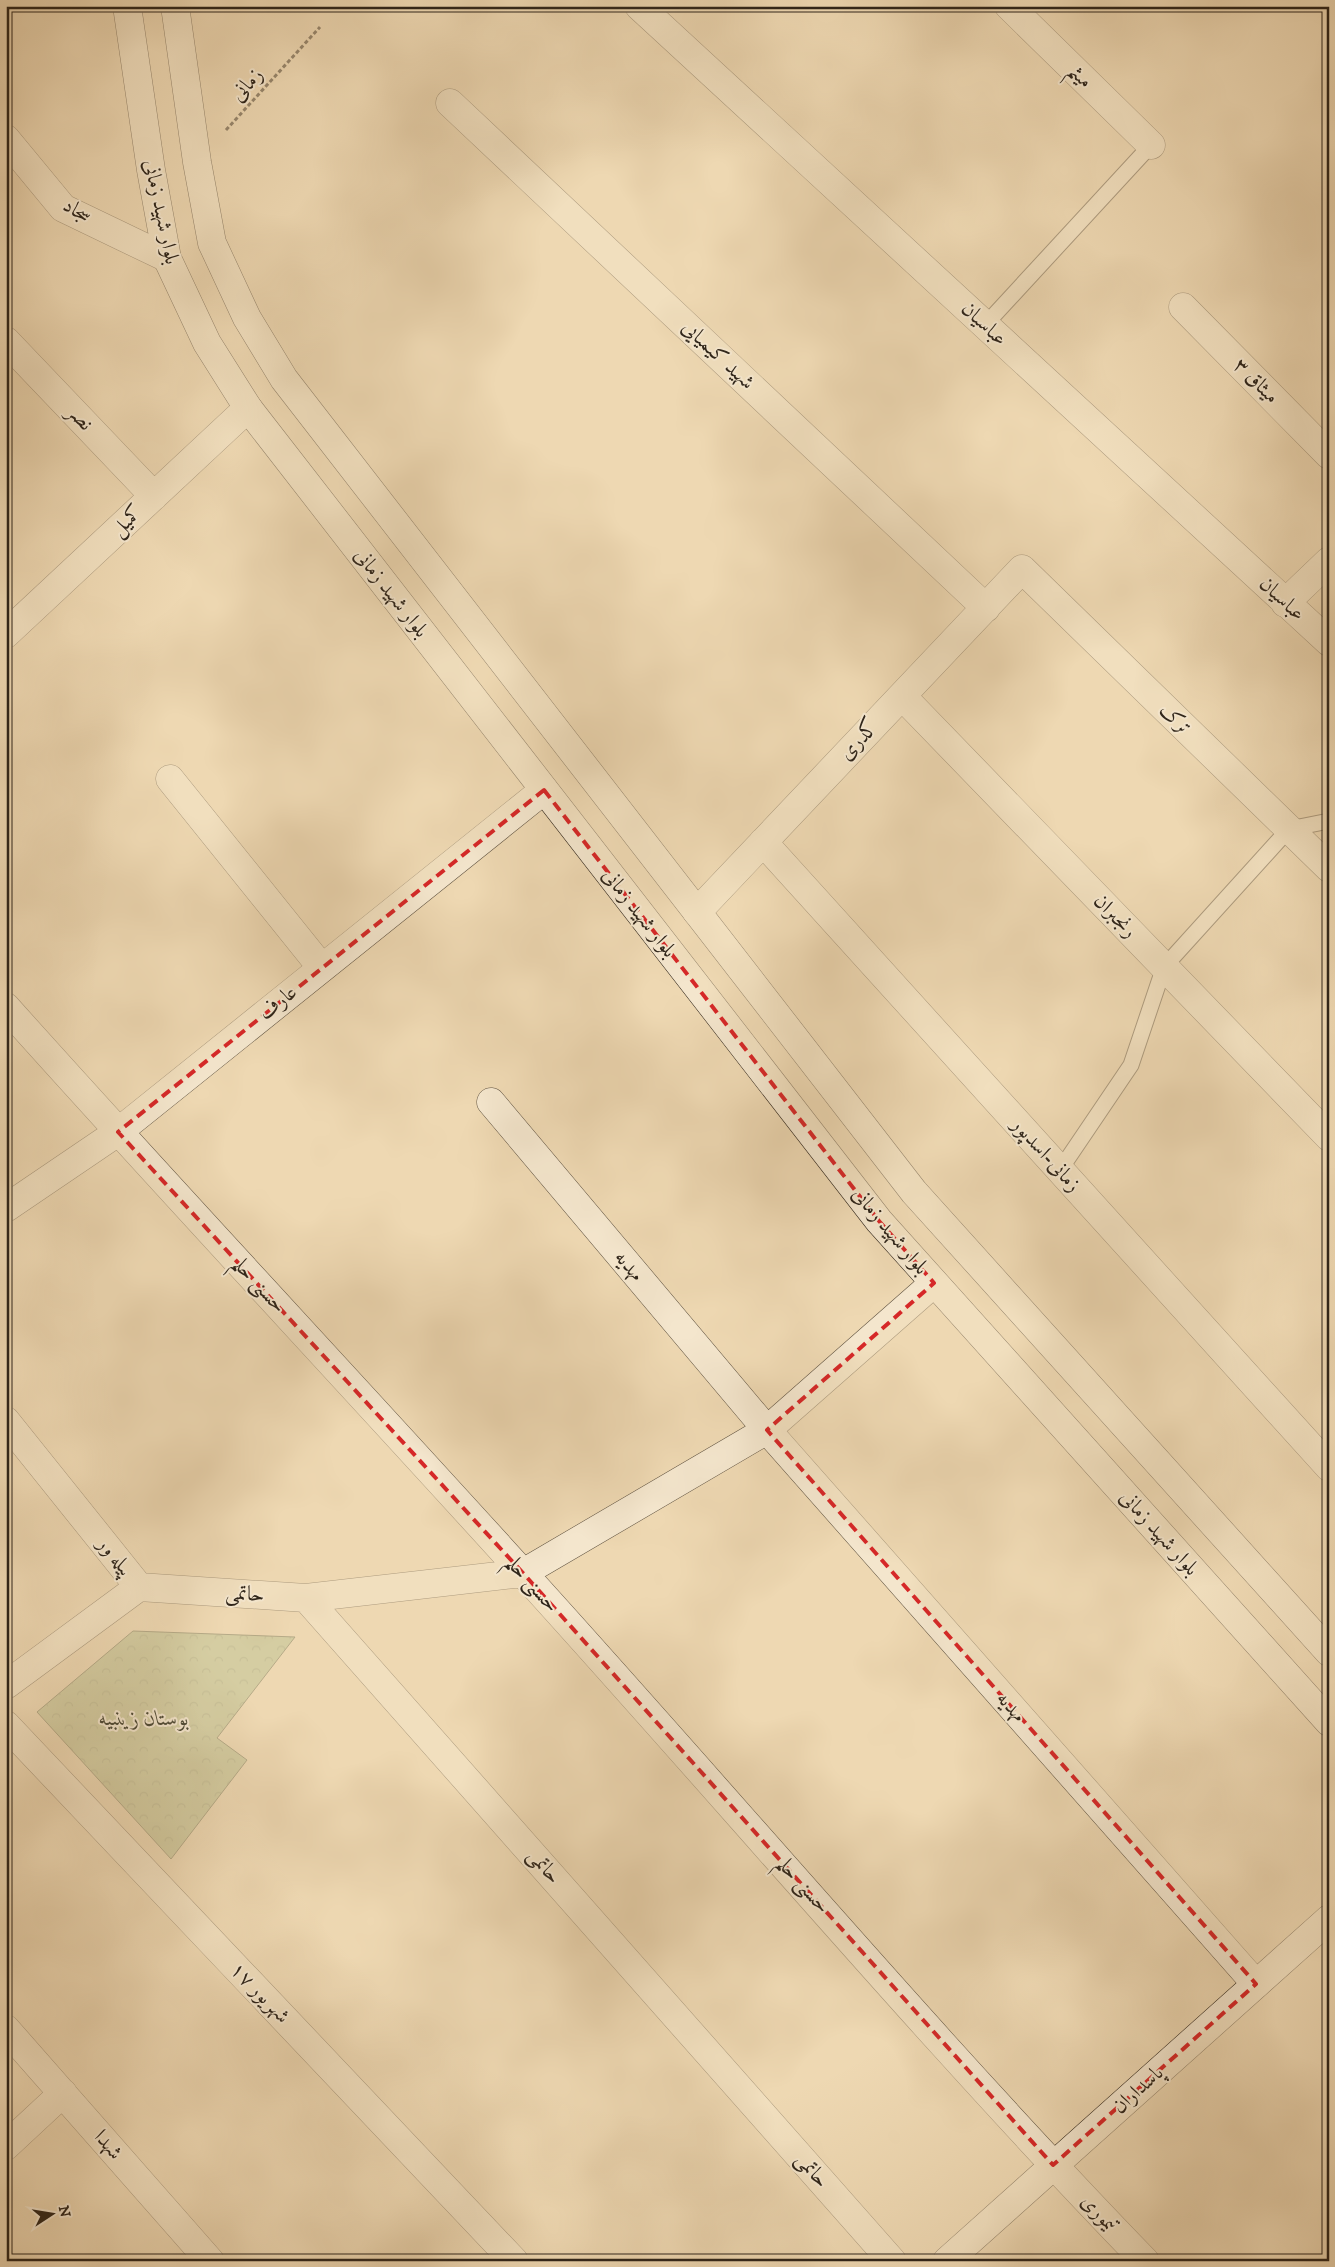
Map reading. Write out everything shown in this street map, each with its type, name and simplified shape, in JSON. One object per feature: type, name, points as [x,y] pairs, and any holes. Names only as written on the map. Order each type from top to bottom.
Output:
[{"type":"street","name":"بلوار شهید زمانی","points":[[127,6],[151,170],[167,258],[207,343],[248,408],[879,1222],[1329,1722]]},
{"type":"street","name":"بلوار شهید زمانی","points":[[174,6],[197,162],[212,243],[247,318],[284,379],[914,1192],[1329,1652]]},
{"type":"street","name":"عباسیان","points":[[639,6],[1329,642]]},
{"type":"street","name":"میثم","points":[[1009,6],[1152,145]]},
{"type":"street","name":"شهید کیمیایی","points":[[450,103],[986,608]]},
{"type":"street","name":"سجاد","points":[[6,138],[63,208],[167,258]]},
{"type":"street","name":"میثاق ۳","points":[[1184,307],[1329,455]]},
{"type":"street","name":"نصر","points":[[6,341],[154,496]]},
{"type":"street","name":"کمیل","points":[[6,634],[248,408]]},
{"type":"street","points":[[1286,602],[1329,561]]},
{"type":"street","name":"کدری","points":[[697,912],[1022,569]]},
{"type":"street","name":"ترک","points":[[1022,569],[1329,868]]},
{"type":"street","name":"رنجبران","points":[[902,696],[1329,1137]]},
{"type":"street","points":[[170,779],[322,968]]},
{"type":"street","name":"عارف","points":[[6,1208],[118,1132],[544,790]]},
{"type":"street","name":"زمانی-اسدپور","points":[[763,842],[1329,1467]]},
{"type":"street","name":"حسنی حلم","points":[[6,1007],[118,1132],[523,1573],[1053,2166]]},
{"type":"street","name":"مهدیه","points":[[491,1102],[767,1430],[1256,1984]]},
{"type":"street","points":[[306,1598],[523,1573],[767,1430],[934,1283]]},
{"type":"street","name":"پیله ور","points":[[6,1421],[139,1587],[6,1686]]},
{"type":"street","name":"حاتمی","points":[[139,1587],[306,1598],[892,2261]]},
{"type":"street","name":"۱۷ شهریور","points":[[6,1725],[514,2261]]},
{"type":"street","name":"پاسداران","points":[[947,2261],[1329,1918]]},
{"type":"street","name":"شهدا","points":[[6,2029],[210,2261]]},
{"type":"street","points":[[6,2146],[63,2093]]},
{"type":"street","name":"تیموری","points":[[1053,2166],[1146,2261]]},
{"type":"lane","points":[[985,325],[1152,145]]},
{"type":"lane","points":[[1060,1170],[1131,1065],[1164,967],[1289,830],[1329,821]]},
{"type":"path","name":"زمانی","points":[[197,162],[320,27]]},
{"type":"highlighted area","points":[[544,790],[879,1221],[934,1283],[767,1430],[1256,1984],[1053,2165],[523,1573],[118,1132]]},
{"type":"green space","name":"بوستان زینبیه","points":[[133,1631],[295,1637],[217,1738],[247,1760],[171,1859],[37,1712]]}]
